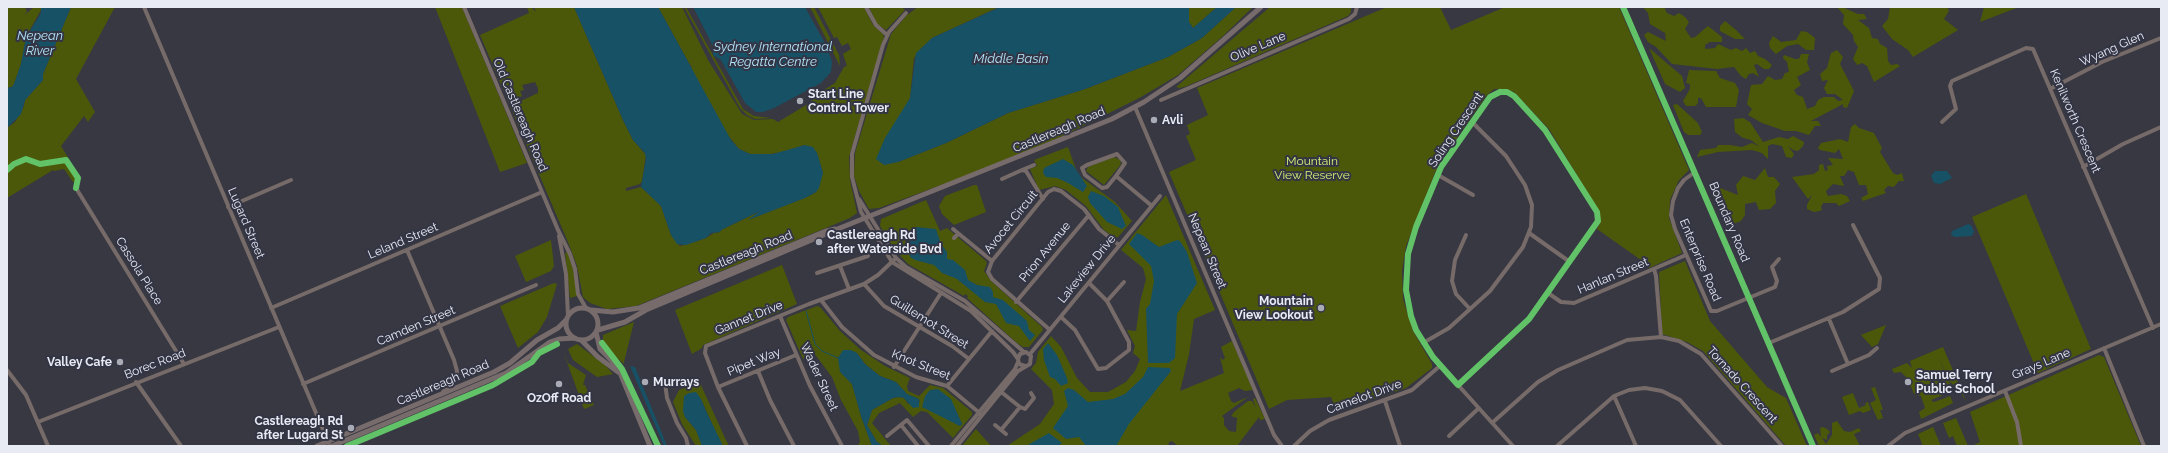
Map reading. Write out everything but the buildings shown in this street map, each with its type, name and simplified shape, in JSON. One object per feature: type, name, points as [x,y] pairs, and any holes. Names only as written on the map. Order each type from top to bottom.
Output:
[{"type":"main road","name":"Castlereagh Road","points":[[597,331],[625,322],[646,310],[840,228],[1076,135],[1135,107],[1188,72],[1261,7]]},
{"type":"main road","name":"Castlereagh Road","points":[[588,309],[613,312],[639,308],[826,231],[840,228]]},
{"type":"main road","points":[[597,331],[592,338],[582,340],[574,338],[567,331],[567,318],[575,309],[588,309],[597,316],[597,331],[600,349],[617,366],[650,446]]},
{"type":"main road","name":"Castlereagh Road","points":[[330,444],[505,366],[537,340],[558,328],[567,318]]},
{"type":"main road","name":"Castlereagh Road","points":[[317,446],[330,444],[506,374],[550,342],[559,339],[574,338]]},
{"type":"main road","points":[[582,340],[598,357],[619,373]]},
{"type":"street","name":"Lugard Street","points":[[144,7],[330,444]]},
{"type":"street","name":"Old Castlereagh Road","points":[[464,7],[558,230],[574,263],[578,294],[588,309]]},
{"type":"street","points":[[866,7],[876,25],[887,35]]},
{"type":"street","name":"Olive Lane","points":[[1161,100],[1349,19],[1355,14],[1357,7]]},
{"type":"street","name":"Boundary Road","points":[[1623,7],[1696,172],[1813,446]]},
{"type":"street","points":[[906,13],[887,35],[852,154],[852,177],[857,196],[868,218],[894,260],[941,293],[971,311],[1013,352],[1018,360],[1025,366]]},
{"type":"street","name":"Wyang Glen","points":[[2050,89],[2102,62],[2161,38]]},
{"type":"street","name":"Kenilworth Crescent","points":[[1942,122],[1956,109],[1950,86],[1952,81],[2026,48],[2031,48],[2034,51],[2153,328]]},
{"type":"street","name":"Soling Crescent","points":[[1504,92],[1514,96],[1545,130],[1598,217],[1596,225],[1524,324],[1458,385],[1423,343],[1411,316],[1406,290],[1406,268],[1408,254],[1416,227],[1438,175],[1490,97],[1495,93],[1504,92]]},
{"type":"street","name":"Nepean Street","points":[[1135,107],[1274,435],[1282,446]]},
{"type":"street","points":[[1423,343],[1449,328],[1495,285],[1523,247],[1529,233],[1532,209],[1526,187],[1506,156],[1472,122]]},
{"type":"street","points":[[2084,167],[2123,144],[2161,127]]},
{"type":"street","points":[[1116,154],[1123,159],[1125,163],[1116,176],[1107,187],[1102,188],[1085,175],[1082,168],[1116,154]]},
{"type":"street","points":[[1002,179],[1034,165]]},
{"type":"street","points":[[1022,170],[1029,173],[1038,193],[1043,199]]},
{"type":"street","name":"Enterprise Road","points":[[1696,172],[1688,176],[1680,185],[1672,208],[1673,223],[1686,255],[1711,311],[1717,311],[1749,297]]},
{"type":"street","points":[[1438,175],[1473,194]]},
{"type":"street","points":[[1116,176],[1152,206]]},
{"type":"street","points":[[228,207],[291,180]]},
{"type":"street","name":"Cassola Place","points":[[76,188],[184,364]]},
{"type":"street","name":"Avocet Circuit","points":[[1050,330],[1016,302],[989,275],[988,268],[992,261],[1051,190],[1057,189],[1089,215],[1099,229],[1119,245]]},
{"type":"street","name":"Leland Street","points":[[271,308],[542,192]]},
{"type":"street","name":"Lakeview Drive","points":[[1030,354],[1160,196]]},
{"type":"street","name":"Prion Avenue","points":[[1016,302],[1089,215]]},
{"type":"street","points":[[1769,343],[1829,319],[1876,292],[1881,284],[1880,276],[1854,225]]},
{"type":"street","name":"Old Castlereagh Road","points":[[558,230],[566,274],[567,318]]},
{"type":"street","points":[[953,230],[992,261]]},
{"type":"street","points":[[1529,233],[1570,262]]},
{"type":"street","points":[[954,238],[958,234]]},
{"type":"street","points":[[1466,235],[1455,260],[1452,281],[1456,294],[1470,309]]},
{"type":"street","points":[[407,250],[454,360],[457,376],[455,381],[434,398]]},
{"type":"street","name":"Hanlan Street","points":[[1548,292],[1562,302],[1573,303],[1686,255]]},
{"type":"street","points":[[817,273],[868,256]]},
{"type":"street","points":[[1749,297],[1776,286],[1777,281],[1772,267],[1779,259]]},
{"type":"street","points":[[894,260],[964,301],[1024,352],[1030,354],[1031,362],[1018,371],[1000,390],[962,436],[951,446]]},
{"type":"street","name":"Gannet Drive","points":[[747,446],[718,387],[705,353],[706,346],[864,284],[878,275],[894,260]]},
{"type":"street","points":[[840,266],[849,289]]},
{"type":"street","points":[[1654,269],[1656,276],[1661,337]]},
{"type":"street","points":[[1107,301],[1124,282]]},
{"type":"street","points":[[1061,317],[1075,330],[1095,367],[1102,370],[1129,350],[1130,347],[1107,301],[1089,283]]},
{"type":"street","name":"Guillemot Street","points":[[864,284],[884,306],[952,346],[969,359]]},
{"type":"street","name":"Camden Street","points":[[304,384],[536,285]]},
{"type":"street","points":[[894,367],[941,293]]},
{"type":"street","name":"Knot Street","points":[[821,300],[842,327],[857,342],[874,355],[894,367],[923,379],[948,386],[980,414]]},
{"type":"street","name":"Wader Street","points":[[780,316],[796,355],[842,446]]},
{"type":"street","points":[[1829,319],[1848,364]]},
{"type":"street","name":"Grays Lane","points":[[1888,446],[1905,433],[2161,324]]},
{"type":"street","name":"Borec Road","points":[[38,422],[136,382],[279,327]]},
{"type":"street","points":[[948,386],[992,331]]},
{"type":"street","name":"Tornado Crescent","points":[[1492,423],[1538,382],[1558,370],[1627,340],[1661,337],[1679,341],[1701,354],[1782,446]]},
{"type":"street","points":[[1832,371],[1870,355],[1877,348]]},
{"type":"street","points":[[2104,348],[2144,446]]},
{"type":"street","points":[[1000,390],[1020,354],[1024,352]]},
{"type":"street","name":"Pipet Way","points":[[718,387],[796,355]]},
{"type":"street","name":"Camelot Drive","points":[[1294,446],[1310,431],[1329,420],[1404,394],[1419,385],[1441,366]]},
{"type":"street","points":[[7,370],[26,395],[48,446]]},
{"type":"street","points":[[758,371],[770,400],[794,446]]},
{"type":"street","points":[[136,382],[181,446]]},
{"type":"street","points":[[665,383],[667,398],[677,423],[686,438],[688,446]]},
{"type":"street","points":[[1458,385],[1513,446]]},
{"type":"street","points":[[1557,446],[1614,396],[1641,388],[1656,389],[1669,394],[1685,404],[1721,446]]},
{"type":"street","points":[[1000,390],[1020,407],[1026,409],[1034,398],[1031,393]]},
{"type":"street","points":[[2005,391],[2017,422],[2021,446]]},
{"type":"street","points":[[1614,396],[1636,446]]},
{"type":"street","points":[[1385,401],[1400,446]]},
{"type":"street","points":[[1001,430],[1020,407]]},
{"type":"street","points":[[1449,436],[1479,408]]},
{"type":"street","points":[[887,436],[907,420],[929,446]]},
{"type":"street","points":[[901,425],[918,446]]},
{"type":"street","points":[[995,425],[1006,434]]},
{"type":"street","points":[[957,446],[962,436]]},
{"type":"green space","points":[[7,7],[25,7],[27,12],[22,17],[34,7],[42,8],[26,37],[21,64],[14,84],[12,87],[7,88]]},
{"type":"green space","points":[[71,7],[115,7],[76,79],[95,112],[88,122],[84,116],[61,146],[69,159],[67,161],[78,181],[73,182],[64,169],[53,170],[7,198],[7,128],[15,122],[24,106],[25,100],[43,80],[43,74]]},
{"type":"green space","points":[[435,7],[462,7],[527,163],[500,172]]},
{"type":"green space","points":[[527,7],[531,7],[536,12],[534,7],[574,7],[623,120],[633,140],[646,155],[642,181],[640,184],[626,188],[626,191],[641,187],[661,206],[671,235],[680,246],[720,232],[721,230],[767,208],[748,220],[811,195],[816,192],[823,173],[817,153],[804,145],[788,151],[765,155],[750,154],[739,149],[723,129],[698,84],[691,67],[692,66],[690,65],[658,7],[682,7],[708,60],[742,114],[754,120],[773,119],[778,122],[808,104],[812,104],[811,101],[816,95],[835,83],[844,67],[847,66],[843,54],[851,49],[848,43],[842,46],[837,37],[834,38],[818,7],[864,7],[873,25],[883,34],[884,37],[849,157],[850,180],[857,213],[850,218],[636,306],[607,309],[590,303],[583,297],[577,266],[568,242],[510,106],[538,93],[538,88],[535,82],[522,85],[524,90],[520,91],[522,96],[509,103],[480,35],[529,13]]},
{"type":"green space","points":[[684,7],[686,7],[743,109],[754,116],[772,118],[755,119],[747,115],[740,108]]},
{"type":"green space","points":[[810,7],[814,7],[839,55],[840,66]]},
{"type":"green space","points":[[869,7],[902,7],[905,10],[886,30],[877,24]]},
{"type":"green space","points":[[918,7],[999,7],[932,38],[914,58],[910,98],[904,109],[898,162],[946,143],[1008,113],[1085,89],[1168,57],[1202,38],[1236,7],[1253,7],[1223,36],[1178,75],[1141,97],[1063,136],[971,174],[879,208],[869,209],[859,191],[854,176],[855,153],[891,34],[907,15]]},
{"type":"green space","points":[[1189,7],[1217,7],[1193,28],[1189,22]]},
{"type":"green space","points":[[1270,7],[1351,7],[1351,12],[1348,16],[1187,86],[1180,88],[1176,87]]},
{"type":"green space","name":"Mountain View Reserve","points":[[1387,7],[1440,7],[1451,30],[1505,7],[1619,7],[1689,170],[1679,180],[1670,200],[1669,218],[1682,253],[1649,268],[1648,265],[1597,229],[1600,223],[1600,213],[1549,129],[1514,92],[1505,89],[1494,89],[1486,96],[1438,165],[1406,246],[1402,271],[1403,299],[1413,331],[1432,364],[1432,368],[1406,388],[1337,411],[1331,397],[1287,400],[1269,409],[1169,172],[1196,160],[1186,136],[1190,134],[1187,125],[1208,115],[1197,88]]},
{"type":"green space","points":[[1643,7],[1664,7],[1667,13],[1674,16],[1679,13],[1689,22],[1685,29],[1691,38],[1695,37],[1708,26],[1722,37],[1722,42],[1710,42],[1705,45],[1705,49],[1715,48],[1718,44],[1731,50],[1736,48],[1742,51],[1746,48],[1750,53],[1755,51],[1758,56],[1765,59],[1772,65],[1769,69],[1764,69],[1757,64],[1754,65],[1759,77],[1753,73],[1749,74],[1746,79],[1741,76],[1734,67],[1717,69],[1672,64],[1656,47],[1648,42],[1644,35],[1648,32],[1666,41],[1665,33],[1650,24],[1648,13]]},
{"type":"green space","points":[[1837,7],[1842,7],[1858,14],[1864,14],[1867,19],[1858,20],[1869,28],[1872,38],[1878,39],[1880,44],[1887,48],[1888,61],[1891,65],[1897,64],[1900,66],[1874,82],[1867,66],[1862,63],[1857,65],[1853,59],[1858,47],[1854,41],[1853,35],[1843,24],[1844,15]]},
{"type":"green space","points":[[1890,7],[1947,7],[1949,11],[1944,19],[1958,30],[1913,57],[1908,50],[1892,39],[1882,26],[1888,19]]},
{"type":"green space","points":[[1984,7],[2019,7],[1980,22]]},
{"type":"green space","points":[[1725,21],[1745,39],[1735,39],[1720,31],[1720,26]]},
{"type":"green space","points":[[1801,31],[1807,32],[1815,38],[1814,50],[1806,50],[1798,44],[1787,46],[1776,54],[1770,48],[1769,43],[1773,36],[1781,42],[1796,40]]},
{"type":"green space","points":[[1649,48],[1682,76],[1685,88],[1680,92],[1665,84]]},
{"type":"green space","points":[[1837,50],[1843,57],[1840,64],[1854,91],[1847,108],[1843,107],[1843,104],[1811,121],[1818,121],[1821,126],[1815,126],[1809,135],[1796,131],[1785,131],[1762,123],[1748,115],[1752,109],[1747,104],[1751,85],[1762,84],[1768,76],[1775,80],[1782,79],[1785,73],[1789,72],[1787,62],[1783,58],[1784,55],[1799,59],[1801,54],[1809,54],[1807,62],[1810,70],[1797,77],[1801,85],[1794,90],[1797,95],[1803,97],[1807,109],[1815,106],[1818,100],[1824,97],[1834,97],[1838,101],[1843,100],[1835,94],[1827,94],[1824,88],[1828,80],[1822,81],[1820,74],[1827,68],[1831,53]]},
{"type":"green space","points":[[1689,70],[1716,71],[1720,78],[1735,83],[1739,90],[1736,107],[1706,107],[1701,98],[1698,98],[1698,103],[1695,106],[1686,106],[1683,101],[1690,89],[1690,84],[1686,83]]},
{"type":"green space","points":[[1677,104],[1698,123],[1702,132],[1700,135],[1688,135],[1684,132],[1673,105]]},
{"type":"green space","points":[[1743,118],[1750,122],[1763,142],[1779,137],[1788,139],[1793,136],[1804,142],[1803,146],[1798,151],[1793,150],[1788,146],[1794,154],[1792,158],[1786,157],[1782,146],[1772,144],[1768,146],[1768,159],[1762,153],[1752,150],[1718,152],[1697,157],[1700,150],[1716,148],[1718,145],[1742,147],[1752,143],[1760,147],[1751,140],[1743,138],[1735,132],[1734,119]]},
{"type":"green space","points":[[1855,124],[1859,128],[1874,133],[1882,148],[1880,152],[1893,173],[1897,175],[1902,173],[1904,181],[1899,181],[1894,187],[1888,186],[1884,190],[1886,193],[1863,201],[1861,198],[1868,194],[1866,185],[1859,185],[1854,172],[1848,170],[1844,176],[1840,176],[1844,186],[1833,184],[1826,191],[1828,196],[1841,194],[1847,196],[1850,201],[1839,206],[1836,203],[1823,203],[1821,207],[1822,210],[1814,212],[1807,209],[1807,205],[1812,195],[1808,199],[1792,177],[1814,174],[1819,170],[1819,165],[1823,164],[1825,171],[1828,170],[1827,166],[1833,165],[1828,158],[1843,159],[1839,149],[1835,153],[1820,150],[1818,148],[1821,143],[1840,139],[1848,142],[1851,127]]},
{"type":"green space","points":[[1068,147],[1078,175],[1115,202],[1132,221],[1118,237],[1115,238],[1104,230],[1086,206],[1066,190],[1055,186],[1039,190],[1030,169],[1037,166],[1034,160]]},
{"type":"green space","points":[[1114,157],[1120,160],[1121,164],[1104,185],[1086,171],[1088,167]]},
{"type":"green space","points":[[1765,168],[1768,177],[1774,177],[1780,184],[1775,191],[1776,203],[1770,209],[1759,210],[1756,202],[1745,204],[1745,215],[1741,221],[1727,226],[1712,195],[1720,188],[1738,195],[1736,185],[1743,176],[1755,180]]},
{"type":"green space","points":[[977,185],[986,212],[954,225],[942,214],[939,206],[945,196]]},
{"type":"green space","points":[[2026,194],[2091,349],[2038,373],[1972,217]]},
{"type":"green space","points":[[1166,195],[1215,310],[1194,319],[1189,354],[1180,391],[1224,373],[1220,357],[1223,360],[1225,358],[1221,347],[1232,341],[1253,390],[1245,391],[1239,388],[1228,393],[1231,401],[1234,403],[1248,397],[1222,416],[1224,418],[1224,425],[1229,431],[1236,432],[1237,418],[1231,416],[1248,401],[1252,401],[1256,408],[1253,399],[1255,398],[1265,419],[1260,420],[1259,417],[1237,446],[1178,446],[1172,441],[1169,442],[1168,446],[1007,446],[1040,424],[1054,404],[1052,390],[1031,369],[1036,363],[1038,352],[1051,336],[1061,347],[1077,378],[1090,392],[1108,392],[1126,382],[1135,371],[1140,359],[1133,353],[1135,346],[1127,330],[1136,331],[1140,302],[1146,279],[1143,268],[1121,250]]},
{"type":"green space","points":[[926,200],[940,231],[947,228],[985,260],[987,263],[984,271],[991,281],[1042,327],[1043,330],[1029,347],[1023,347],[1017,343],[967,298],[968,296],[965,294],[964,296],[908,264],[895,250],[880,226],[881,219]]},
{"type":"green space","points":[[551,240],[554,266],[551,271],[526,282],[515,256]]},
{"type":"green space","points":[[568,252],[573,268],[577,296],[570,298],[565,253]]},
{"type":"green space","points":[[1685,261],[1710,321],[1767,387],[1786,398],[1807,446],[1786,446],[1703,351],[1687,342],[1662,334],[1659,272]]},
{"type":"green space","points":[[782,265],[797,304],[703,345],[702,348],[692,354],[675,310]]},
{"type":"green space","points":[[554,283],[557,284],[547,317],[538,332],[518,348],[500,306]]},
{"type":"green space","points":[[817,306],[820,307],[840,331],[861,350],[885,366],[910,378],[907,386],[908,391],[919,396],[930,385],[943,388],[972,412],[972,415],[953,438],[927,412],[921,411],[913,417],[900,403],[879,413],[872,423],[891,446],[883,446],[877,442],[867,425],[872,410],[893,398],[899,397],[904,398],[908,404],[920,402],[919,399],[907,394],[896,382],[880,376],[865,364],[857,353],[840,371],[852,384],[861,416],[872,446],[852,446],[858,445],[860,442],[858,431],[841,400],[832,377],[814,353],[811,353],[803,359],[786,320],[788,317]],"holes":[[[953,405],[962,424],[960,426],[936,413]]]},
{"type":"green space","points":[[634,322],[624,364],[609,351],[603,342],[603,335]]},
{"type":"green space","points":[[1886,325],[1878,344],[1872,347],[1861,335]]},
{"type":"green space","points":[[577,344],[605,365],[613,374],[597,377],[573,360],[568,349]]},
{"type":"green space","points":[[1943,347],[1966,401],[1958,388],[1950,382],[1937,354],[1953,391],[1931,400],[1934,402],[1950,396],[1953,403],[1921,419],[1919,412],[1925,408],[1921,396],[1914,394],[1908,379],[1901,372],[1894,373],[1892,369],[1907,363],[1912,368],[1910,361]]},
{"type":"green space","points":[[563,351],[568,363],[586,375],[583,385],[585,385],[594,405],[584,409]]},
{"type":"green space","points":[[2099,355],[2104,357],[2141,446],[1972,446],[1980,442],[1970,412]]},
{"type":"green space","points":[[700,383],[729,446],[723,446],[720,442],[701,399],[685,417],[696,430],[702,446],[696,446],[682,424],[673,402],[679,390]]},
{"type":"green space","points":[[1875,387],[1883,410],[1880,410],[1883,418],[1878,420],[1870,403],[1876,400],[1871,388]]},
{"type":"green space","points":[[1853,393],[1859,408],[1866,405],[1865,403],[1868,402],[1871,410],[1863,413],[1860,411],[1849,415],[1842,397]]},
{"type":"green space","points":[[1956,418],[1968,446],[1957,446],[1953,436],[1949,438],[1943,423]]},
{"type":"green space","points":[[1837,421],[1844,431],[1850,432],[1859,428],[1861,431],[1854,434],[1860,446],[1819,446],[1814,435],[1818,433],[1821,437],[1820,428],[1823,427],[1827,429],[1830,432],[1827,435],[1827,440],[1822,438],[1826,444],[1832,435],[1832,423]]},
{"type":"green space","points":[[1933,427],[1941,446],[1923,446],[1918,434]]},
{"type":"green space","points":[[976,429],[991,446],[962,446]]},
{"type":"water","name":"Nepean River","points":[[41,7],[71,7],[43,74],[43,80],[25,100],[21,114],[7,128],[7,88],[12,87],[14,84],[21,64],[26,37],[41,13]]},
{"type":"water","points":[[574,7],[658,7],[731,140],[739,149],[750,154],[773,154],[805,145],[813,147],[817,153],[823,173],[819,188],[816,192],[805,198],[748,220],[760,211],[721,230],[720,232],[711,233],[706,238],[686,245],[677,244],[671,235],[661,206],[641,187],[646,159],[645,153],[633,140],[623,120]]},
{"type":"water","name":"Sydney International Regatta Centre","points":[[693,7],[805,7],[827,47],[832,62],[831,72],[821,83],[774,108],[763,112],[756,112],[745,103],[721,60],[713,55],[713,46]]},
{"type":"water","name":"Middle Basin","points":[[1000,7],[1189,7],[1189,22],[1193,28],[1217,7],[1236,7],[1202,38],[1168,57],[1085,89],[1008,113],[946,143],[898,162],[884,165],[876,159],[885,138],[910,98],[916,53],[932,38]]},
{"type":"water","points":[[1063,159],[1073,165],[1087,186],[1083,192],[1057,178],[1046,177],[1043,173],[1044,168]]},
{"type":"water","points":[[1935,171],[1947,171],[1952,178],[1940,184],[1934,183],[1931,176]]},
{"type":"water","points":[[1091,191],[1104,196],[1118,207],[1126,226],[1122,229],[1107,222],[1090,203],[1088,197]]},
{"type":"water","points":[[1968,224],[1971,225],[1974,231],[1972,236],[1955,237],[1951,235],[1952,231]]},
{"type":"water","points":[[916,227],[936,229],[941,244],[947,252],[947,259],[953,260],[965,270],[968,280],[977,285],[990,287],[993,292],[993,297],[1003,300],[1027,321],[1029,330],[1035,335],[1030,341],[1019,326],[1006,323],[996,304],[985,302],[957,279],[942,273],[934,265],[915,260],[910,257],[909,242],[913,229]]},
{"type":"water","points":[[1137,233],[1159,247],[1177,240],[1180,241],[1187,252],[1197,283],[1177,314],[1175,358],[1169,363],[1148,363],[1146,309],[1150,304],[1154,281],[1151,266],[1129,244]]},
{"type":"water","points":[[1048,343],[1057,355],[1067,378],[1068,383],[1061,386],[1055,379],[1050,377],[1044,360],[1043,349]]},
{"type":"water","points":[[843,350],[851,350],[857,353],[865,364],[880,376],[896,382],[907,394],[919,399],[919,407],[913,408],[904,398],[899,397],[893,398],[872,410],[867,425],[877,442],[883,446],[872,446],[861,416],[852,384],[840,372],[838,358]]},
{"type":"water","points":[[630,366],[635,367],[667,446],[664,446]]},
{"type":"water","points":[[1148,367],[1170,368],[1171,371],[1129,424],[1116,446],[1086,446],[1079,437],[1066,439],[1053,428],[1068,406],[1064,391],[1068,388],[1074,390],[1088,402],[1113,399],[1125,394],[1143,377]]},
{"type":"water","points":[[938,389],[951,399],[962,424],[960,426],[922,407],[925,396],[930,390]]},
{"type":"water","points":[[696,392],[701,399],[723,446],[702,446],[696,430],[685,417],[683,411],[684,396],[689,393]]},
{"type":"water","points":[[1049,433],[1062,443],[1058,446],[1026,446]]},
{"type":"waterway","points":[[806,311],[815,344],[822,351],[838,358]]},
{"type":"cycle path","points":[[1623,7],[1813,446]]},
{"type":"cycle path","points":[[1500,92],[1507,92],[1514,96],[1545,130],[1597,212],[1598,221],[1529,319],[1458,385],[1433,357],[1416,330],[1411,316],[1406,290],[1408,254],[1416,227],[1441,167],[1490,97],[1500,92]]},
{"type":"cycle path","points":[[7,170],[14,164],[26,159],[40,164],[66,160],[78,178],[76,188]]},
{"type":"cycle path","points":[[602,343],[622,369],[658,446]]},
{"type":"cycle path","points":[[347,446],[493,385],[532,362],[539,353],[557,344]]},
{"type":"place","name":"Start Line Control Tower","points":[[800,101]]},
{"type":"place","name":"Avli","points":[[1154,120]]},
{"type":"place","name":"Castlereagh Rd after Waterside Bvd","points":[[819,242]]},
{"type":"place","name":"Mountain View Lookout","points":[[1321,308]]},
{"type":"place","name":"Valley Cafe","points":[[120,362]]},
{"type":"place","name":"Murrays","points":[[645,382]]},
{"type":"place","name":"Samuel Terry Public School","points":[[1908,382]]},
{"type":"place","name":"OzOff Road","points":[[559,384]]},
{"type":"place","name":"Castlereagh Rd after Lugard St","points":[[351,428]]}]
